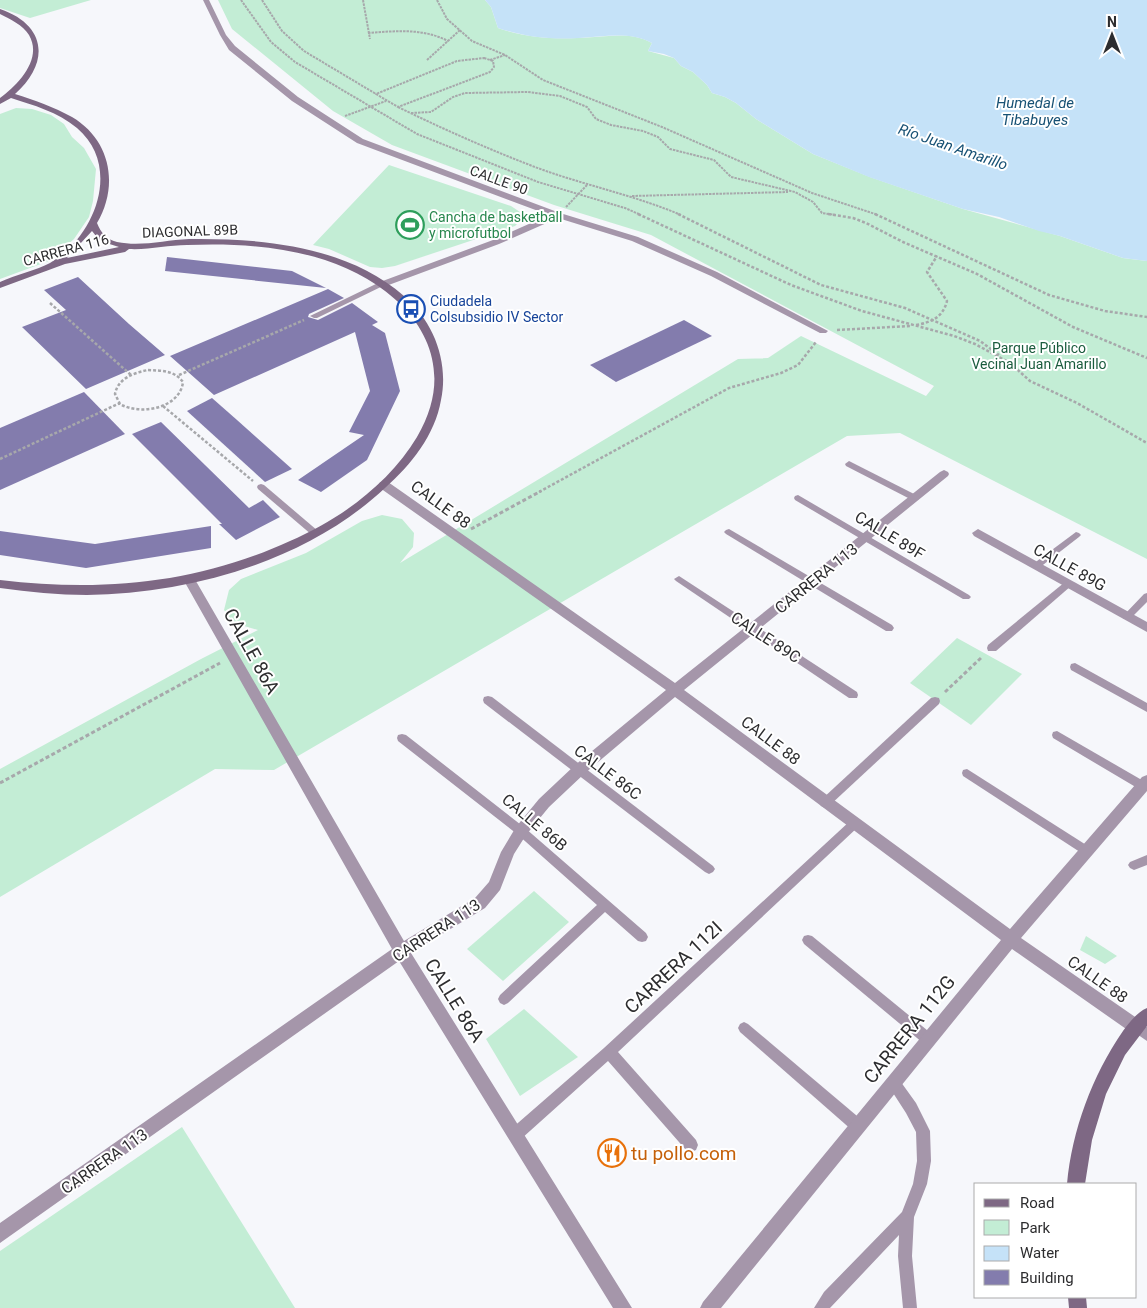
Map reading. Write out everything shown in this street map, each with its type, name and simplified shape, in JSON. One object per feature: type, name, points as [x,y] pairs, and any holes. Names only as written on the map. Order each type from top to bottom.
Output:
[{"type":"street","name":"CALLE 90","points":[[206,0],[222,35],[232,48],[295,100],[360,140],[399,157],[557,216],[643,242],[714,274],[823,331]]},
{"type":"street","points":[[0,11],[17,20],[33,35],[36,49],[35,60],[30,74],[10,95],[0,102]]},
{"type":"street","points":[[10,95],[54,110],[86,131],[104,158],[107,189],[93,224],[78,245],[53,265]]},
{"type":"street","points":[[383,284],[496,242],[557,216]]},
{"type":"street","name":"DIAGONAL 89B","points":[[0,584],[56,591],[99,591],[144,586],[234,567],[276,552],[315,533],[349,513],[384,485],[405,462],[421,439],[432,416],[438,394],[439,372],[436,352],[427,330],[417,315],[402,299],[383,284],[356,270],[326,258],[293,249],[257,244],[219,241],[140,246],[121,245],[105,241],[96,233],[93,224]]},
{"type":"street","name":"CARRERA 116","points":[[0,285],[53,265],[82,257],[140,246]]},
{"type":"street","name":"CARRERA 113","points":[[0,1234],[401,951],[480,903],[496,886],[508,852],[521,831],[544,803],[579,770],[675,690],[944,474]]},
{"type":"street","name":"CALLE 88","points":[[384,485],[675,690],[1011,939],[1143,1025]]},
{"type":"street","name":"CALLE 89G","points":[[978,533],[1147,628]]},
{"type":"street","name":"CALLE 86A","points":[[188,578],[401,951],[622,1308]]},
{"type":"street","name":"CARRERA 112G","points":[[709,1308],[1011,939],[1145,784]]},
{"type":"street","points":[[1076,1183],[1078,1161],[1100,1087],[1143,1025]]},
{"type":"lane","points":[[314,316],[383,284]]},
{"type":"lane","points":[[849,464],[915,498]]},
{"type":"lane","points":[[260,487],[315,533]]},
{"type":"lane","name":"CALLE 89F","points":[[798,498],[966,597]]},
{"type":"lane","points":[[729,532],[889,628]]},
{"type":"lane","points":[[1036,566],[1076,535]]},
{"type":"lane","name":"CALLE 89C","points":[[678,579],[853,695]]},
{"type":"lane","points":[[992,648],[1068,584]]},
{"type":"lane","points":[[1127,617],[1147,596]]},
{"type":"lane","points":[[1075,667],[1147,708]]},
{"type":"lane","name":"CALLE 86C","points":[[488,700],[709,870]]},
{"type":"lane","points":[[825,803],[935,701]]},
{"type":"lane","points":[[1057,735],[1145,784]]},
{"type":"lane","name":"CALLE 86B","points":[[402,738],[521,831],[642,937]]},
{"type":"lane","points":[[967,773],[1087,851]]},
{"type":"lane","name":"CARRERA 112I","points":[[516,1134],[609,1052],[854,824]]},
{"type":"lane","points":[[1134,865],[1147,860]]},
{"type":"lane","points":[[504,999],[605,905]]},
{"type":"lane","points":[[808,940],[928,1039]]},
{"type":"lane","points":[[744,1028],[858,1126]]},
{"type":"lane","points":[[609,1052],[691,1145]]},
{"type":"lane","points":[[893,1082],[911,1108],[923,1131],[924,1161],[920,1184],[908,1217],[905,1256],[910,1308]]},
{"type":"lane","points":[[821,1308],[908,1217]]},
{"type":"path","points":[[241,0],[271,42],[295,62],[417,134],[538,182],[644,215],[791,285],[828,300],[976,344],[1010,363]]},
{"type":"path","points":[[262,0],[282,31],[304,51],[398,107],[492,150],[587,185],[659,206],[697,222],[821,285],[889,303],[980,341],[1010,363],[1030,381],[1077,403],[1147,443]]},
{"type":"path","points":[[362,0],[370,39]]},
{"type":"path","points":[[437,0],[447,19],[472,40],[505,54],[543,80],[662,127],[812,193],[867,210],[1049,294],[1106,311],[1147,317]]},
{"type":"path","points":[[427,60],[460,30]]},
{"type":"path","points":[[368,32],[424,32],[435,34],[448,41]]},
{"type":"path","points":[[490,60],[505,54]]},
{"type":"path","points":[[376,94],[457,60],[484,58],[493,61],[494,67],[490,72],[398,107]]},
{"type":"path","points":[[411,113],[431,112],[453,97],[465,94],[553,94],[589,108],[596,119],[611,125],[643,131],[658,137],[670,149],[714,160],[731,177],[795,192],[813,202],[817,210],[822,213],[853,218],[977,274],[1073,327],[1147,358]]},
{"type":"path","points":[[329,122],[387,100]]},
{"type":"path","points":[[557,216],[587,185]]},
{"type":"path","points":[[629,196],[795,192]]},
{"type":"path","points":[[456,537],[650,429],[729,388],[781,373],[798,365],[823,331],[914,326],[935,321],[946,308],[947,302],[927,272],[930,264],[937,256]]},
{"type":"path","points":[[50,303],[131,375]]},
{"type":"path","points":[[179,375],[314,316]]},
{"type":"path","points":[[157,369],[179,375],[184,387],[180,394],[163,406],[144,410],[134,409],[120,403],[116,398],[117,386],[131,375],[157,369]]},
{"type":"path","points":[[0,458],[120,403]]},
{"type":"path","points":[[163,406],[260,487]]},
{"type":"path","points":[[935,701],[992,648]]},
{"type":"path","points":[[0,783],[232,657]]},
{"type":"green space","points":[[0,0],[91,0],[30,18],[0,8]]},
{"type":"green space","name":"Parque Público Vecinal Juan Amarillo","points":[[218,0],[485,0],[491,7],[498,28],[517,34],[556,38],[625,36],[643,39],[652,43],[648,51],[674,58],[681,66],[693,72],[707,85],[712,93],[736,103],[756,119],[813,154],[870,177],[963,209],[1060,236],[1123,258],[1147,261],[1147,559],[900,433],[847,436],[274,770],[215,769],[0,897],[0,769],[201,659],[258,630],[234,623],[224,610],[229,590],[241,579],[306,553],[362,521],[382,515],[402,519],[414,533],[413,547],[400,563],[738,359],[768,358],[801,336],[926,396],[934,386],[651,235],[554,205],[392,145],[333,111],[232,29]]},
{"type":"green space","points":[[16,108],[32,109],[51,115],[64,124],[72,137],[84,148],[96,169],[93,201],[89,217],[74,239],[49,261],[0,279],[0,114]]},
{"type":"green space","points":[[389,165],[511,206],[520,212],[521,220],[515,226],[395,266],[382,268],[370,267],[329,249],[313,245]]},
{"type":"green space","points":[[957,638],[1022,674],[971,725],[910,683]]},
{"type":"green space","points":[[534,891],[569,922],[503,981],[467,949]]},
{"type":"green space","points":[[1086,936],[1117,956],[1105,964],[1080,950]]},
{"type":"green space","points":[[524,1009],[578,1057],[520,1096],[486,1039]]},
{"type":"green space","points":[[182,1127],[295,1308],[0,1308],[0,1251]]},
{"type":"water","name":"Humedal de Tibabuyes","points":[[485,0],[1147,0],[1147,261],[1123,258],[999,217],[963,209],[869,177],[813,154],[756,119],[736,103],[712,93],[707,85],[693,72],[681,66],[674,58],[648,51],[652,43],[643,39],[625,36],[558,39],[528,36],[508,31],[498,28],[491,7]]},
{"type":"building","points":[[167,257],[292,271],[326,288],[165,271]]},
{"type":"building","points":[[78,277],[165,355],[86,389],[22,327],[66,310],[44,290]]},
{"type":"building","points":[[328,289],[344,298],[309,314],[308,317],[318,320],[352,303],[378,322],[372,325],[385,333],[400,391],[367,460],[321,492],[298,480],[364,435],[349,432],[370,391],[355,332],[214,395],[170,356]]},
{"type":"building","points":[[684,320],[712,336],[616,382],[590,365]]},
{"type":"building","points":[[84,392],[125,434],[0,490],[0,428]]},
{"type":"building","points":[[212,398],[292,469],[265,482],[187,411]]},
{"type":"building","points":[[161,422],[249,508],[263,500],[280,517],[236,540],[132,434]]},
{"type":"building","points":[[211,526],[211,548],[86,568],[0,555],[0,531],[95,544]]},
{"type":"place","name":"Cancha de basketball y microfutbol","points":[[410,225]]},
{"type":"place","name":"Ciudadela Colsubsidio IV Sector","points":[[411,309]]},
{"type":"place","name":"tu pollo.com","points":[[612,1153]]},
{"type":"water label","name":"Río Juan Amarillo","points":[[953,147]]}]
